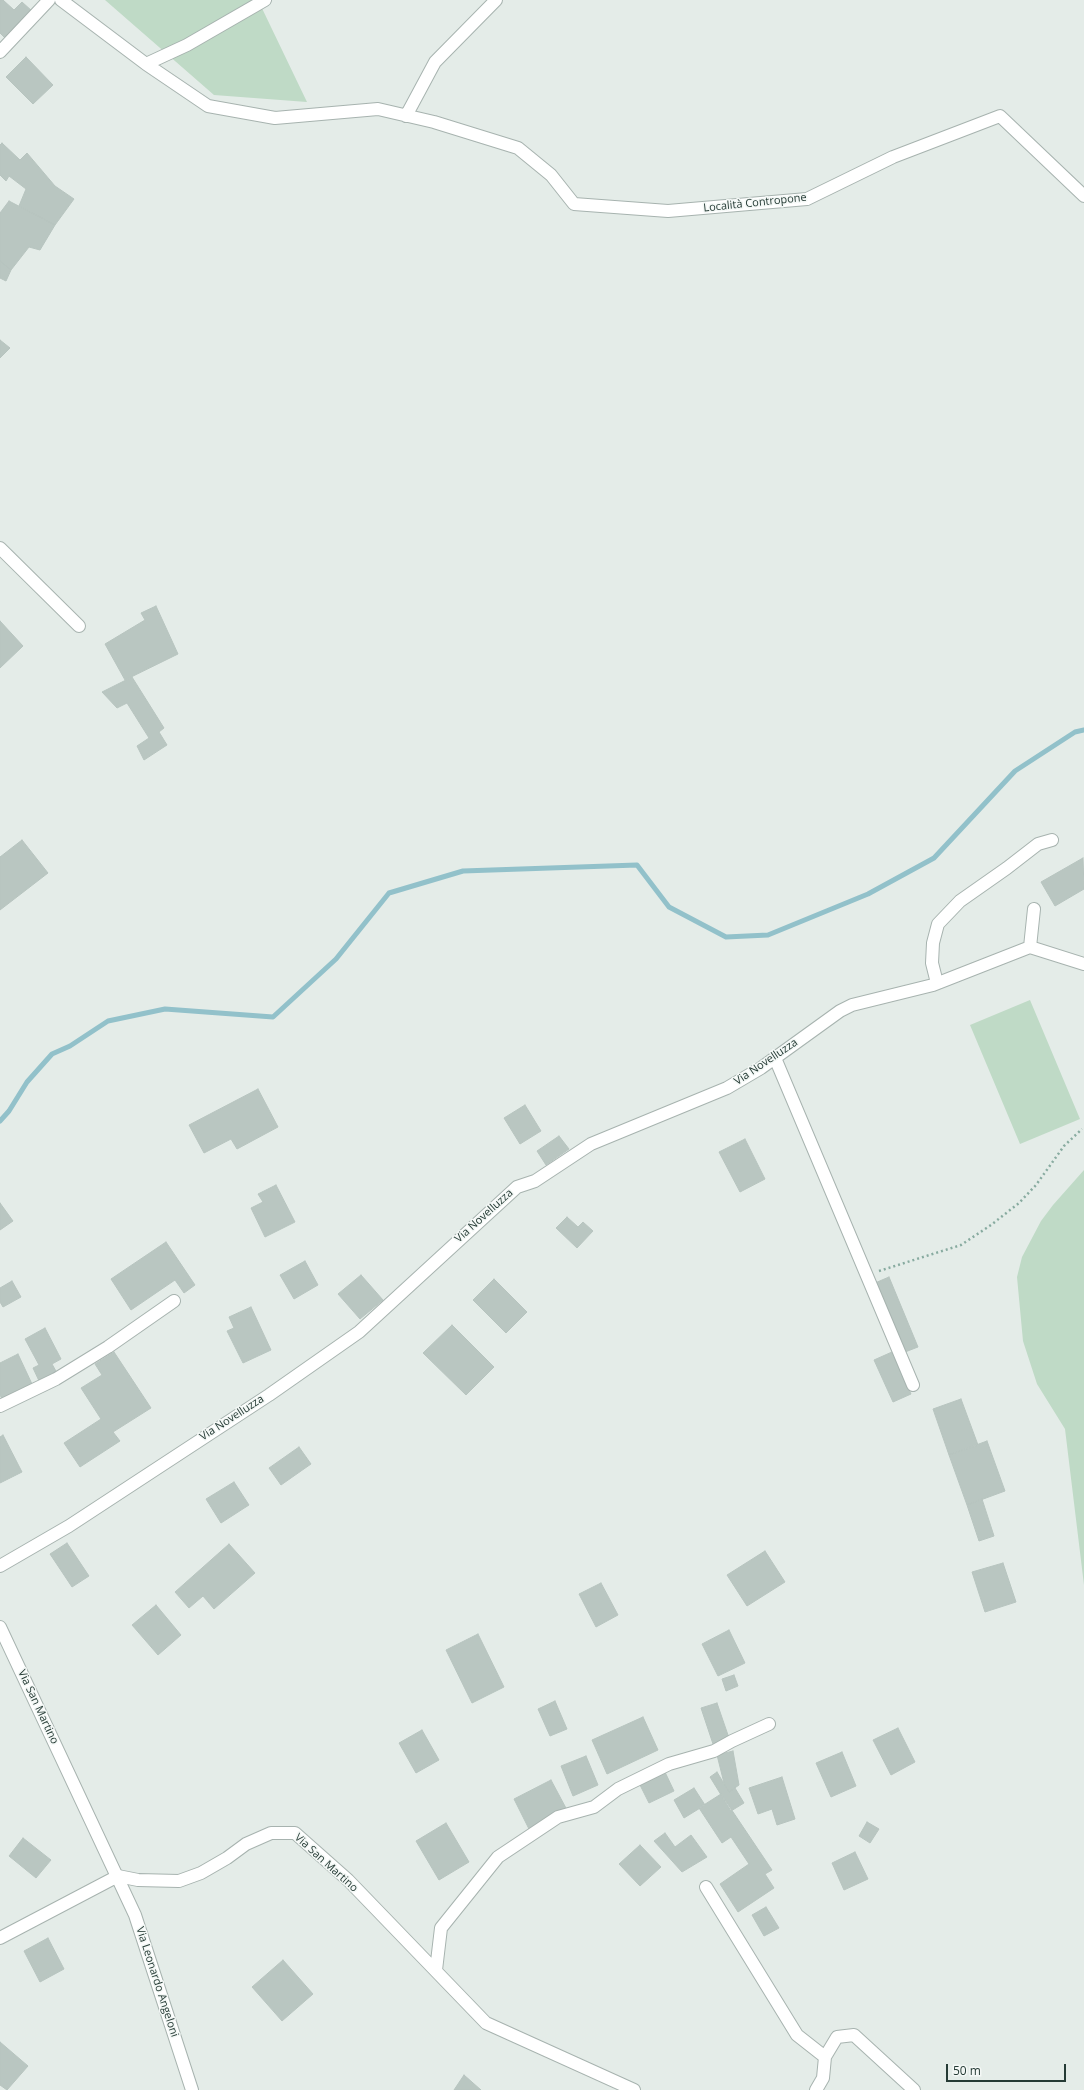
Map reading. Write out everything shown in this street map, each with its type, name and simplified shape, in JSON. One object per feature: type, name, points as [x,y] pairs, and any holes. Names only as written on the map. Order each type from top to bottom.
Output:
[{"type":"street","points":[[0,52],[49,0]]},
{"type":"street","name":"Località Contropone","points":[[61,0],[146,64],[208,106],[275,118],[378,109],[434,122],[518,148],[551,175],[574,204],[668,211],[807,199],[893,157],[1000,116],[1084,196]]},
{"type":"street","points":[[146,64],[187,46],[265,0]]},
{"type":"street","points":[[406,116],[435,62],[496,0]]},
{"type":"street","points":[[0,548],[79,626]]},
{"type":"street","points":[[937,983],[932,963],[933,943],[938,924],[960,901],[1008,868],[1038,844],[1052,840]]},
{"type":"street","points":[[1034,909],[1030,947],[1084,964]]},
{"type":"street","name":"Via Novelluzza","points":[[0,1566],[69,1526],[269,1394],[359,1332],[517,1186],[535,1181],[591,1144],[727,1088],[775,1058],[840,1011],[852,1005],[937,983],[1030,947]]},
{"type":"street","points":[[775,1058],[913,1385]]},
{"type":"street","points":[[0,1406],[56,1379],[108,1347],[174,1301]]},
{"type":"street","name":"Via San Martino","points":[[0,1627],[118,1876],[138,1880],[179,1881],[201,1873],[227,1858],[246,1844],[270,1833],[295,1832],[348,1880],[486,2023],[634,2090]]},
{"type":"street","points":[[436,1970],[441,1928],[498,1857],[558,1817],[594,1807],[618,1789],[663,1767],[714,1751],[769,1724]]},
{"type":"street","points":[[0,1938],[118,1876]]},
{"type":"street","name":"Via Leonardo Angeloni","points":[[118,1876],[135,1915],[192,2090]]},
{"type":"street","points":[[706,1887],[797,2035],[825,2057]]},
{"type":"street","points":[[816,2090],[823,2078],[825,2057],[837,2037],[854,2035],[914,2090]]},
{"type":"path","points":[[867,1274],[919,1260],[961,1245],[1019,1203],[1036,1185],[1064,1146],[1082,1129]]},
{"type":"green space","points":[[105,0],[258,0],[307,102],[214,95]]},
{"type":"green space","points":[[1030,1000],[1080,1119],[1020,1144],[970,1025]]},
{"type":"green space","points":[[1084,1170],[1084,1585],[1065,1429],[1037,1384],[1023,1341],[1017,1277],[1022,1257],[1041,1221]]},
{"type":"building","points":[[0,0],[3,0],[14,10],[22,2],[32,11],[6,39],[0,33]]},
{"type":"building","points":[[26,57],[53,85],[33,104],[6,77]]},
{"type":"building","points":[[2,143],[20,160],[27,153],[55,186],[74,199],[55,225],[19,206],[26,189],[9,176],[6,181],[0,175],[0,145]]},
{"type":"building","points":[[9,201],[55,225],[40,250],[29,247],[11,270],[0,261],[0,213]]},
{"type":"building","points":[[0,261],[11,270],[6,281],[0,278]]},
{"type":"building","points":[[0,340],[10,348],[0,358]]},
{"type":"building","points":[[156,606],[178,654],[125,680],[105,644],[145,620],[141,613]]},
{"type":"building","points":[[0,621],[23,646],[0,668]]},
{"type":"building","points":[[132,677],[164,728],[159,732],[167,745],[144,760],[137,746],[149,738],[127,703],[117,708],[102,692]]},
{"type":"building","points":[[22,840],[48,873],[0,910],[0,857]]},
{"type":"building","points":[[1083,858],[1084,889],[1055,906],[1041,882]]},
{"type":"building","points":[[258,1089],[278,1127],[237,1149],[231,1139],[204,1153],[189,1125]]},
{"type":"building","points":[[525,1105],[541,1131],[520,1144],[504,1118]]},
{"type":"building","points":[[559,1136],[569,1149],[546,1165],[537,1151]]},
{"type":"building","points":[[745,1139],[765,1179],[740,1192],[719,1152]]},
{"type":"building","points":[[276,1185],[295,1222],[265,1237],[251,1208],[263,1202],[258,1194]]},
{"type":"building","points":[[0,1203],[13,1221],[0,1230]]},
{"type":"building","points":[[567,1217],[578,1227],[583,1222],[593,1231],[577,1248],[556,1228]]},
{"type":"building","points":[[166,1242],[195,1285],[184,1293],[175,1280],[131,1310],[111,1279]]},
{"type":"building","points":[[305,1261],[318,1285],[294,1299],[280,1275]]},
{"type":"building","points":[[361,1275],[383,1300],[360,1319],[338,1294]]},
{"type":"building","points":[[889,1277],[918,1347],[905,1352],[875,1283]]},
{"type":"building","points":[[494,1279],[527,1312],[506,1333],[473,1300]]},
{"type":"building","points":[[12,1281],[21,1297],[3,1307],[0,1302],[0,1288]]},
{"type":"building","points":[[251,1307],[271,1350],[243,1363],[227,1331],[234,1328],[229,1317]]},
{"type":"building","points":[[452,1325],[494,1367],[466,1395],[423,1353]]},
{"type":"building","points":[[45,1328],[61,1359],[52,1364],[57,1373],[40,1383],[33,1368],[39,1365],[25,1339]]},
{"type":"building","points":[[114,1352],[151,1408],[113,1432],[120,1441],[80,1467],[64,1443],[101,1419],[81,1388],[102,1375],[95,1364]]},
{"type":"building","points":[[892,1352],[911,1394],[893,1402],[874,1360]]},
{"type":"building","points":[[18,1354],[32,1384],[2,1399],[0,1395],[0,1363]]},
{"type":"building","points":[[961,1399],[978,1445],[949,1455],[933,1409]]},
{"type":"building","points":[[3,1435],[22,1472],[0,1483],[0,1437]]},
{"type":"building","points":[[987,1441],[1005,1491],[967,1505],[949,1455]]},
{"type":"building","points":[[299,1447],[311,1464],[281,1485],[269,1468]]},
{"type":"building","points":[[234,1482],[249,1505],[221,1523],[206,1499]]},
{"type":"building","points":[[982,1499],[994,1536],[979,1541],[967,1505]]},
{"type":"building","points":[[67,1543],[89,1576],[72,1587],[50,1554]]},
{"type":"building","points":[[229,1544],[255,1573],[214,1609],[203,1596],[189,1608],[175,1592]]},
{"type":"building","points":[[765,1551],[785,1582],[747,1606],[727,1575]]},
{"type":"building","points":[[1003,1563],[1016,1602],[985,1612],[972,1572]]},
{"type":"building","points":[[601,1583],[618,1615],[596,1627],[579,1594]]},
{"type":"building","points":[[156,1605],[181,1635],[158,1655],[132,1625]]},
{"type":"building","points":[[729,1630],[745,1663],[718,1676],[702,1644]]},
{"type":"building","points":[[478,1634],[504,1687],[472,1703],[446,1650]]},
{"type":"building","points":[[734,1675],[738,1686],[726,1691],[722,1679]]},
{"type":"building","points":[[555,1701],[567,1729],[550,1736],[538,1709]]},
{"type":"building","points":[[717,1703],[729,1738],[713,1744],[701,1708]]},
{"type":"building","points":[[643,1717],[658,1750],[607,1774],[592,1740]]},
{"type":"building","points":[[898,1728],[915,1762],[891,1775],[873,1740]]},
{"type":"building","points":[[422,1730],[439,1760],[416,1773],[399,1743]]},
{"type":"building","points":[[733,1751],[739,1785],[729,1792],[724,1783],[717,1755]]},
{"type":"building","points":[[842,1752],[856,1786],[831,1797],[816,1763]]},
{"type":"building","points":[[586,1756],[598,1785],[573,1796],[561,1766]]},
{"type":"building","points":[[664,1770],[674,1791],[649,1803],[639,1783]]},
{"type":"building","points":[[717,1772],[729,1792],[735,1788],[744,1803],[731,1811],[710,1777]]},
{"type":"building","points":[[782,1777],[795,1819],[777,1825],[772,1809],[758,1814],[749,1788]]},
{"type":"building","points":[[551,1780],[567,1810],[529,1829],[514,1799]]},
{"type":"building","points":[[694,1788],[705,1805],[684,1818],[674,1800]]},
{"type":"building","points":[[721,1794],[772,1870],[765,1874],[774,1888],[738,1912],[720,1884],[749,1864],[731,1837],[722,1843],[699,1808]]},
{"type":"building","points":[[867,1822],[879,1829],[870,1843],[859,1836]]},
{"type":"building","points":[[446,1823],[469,1862],[439,1880],[416,1841]]},
{"type":"building","points":[[665,1833],[675,1847],[691,1835],[707,1857],[682,1872],[654,1841]]},
{"type":"building","points":[[23,1838],[51,1860],[36,1878],[9,1856]]},
{"type":"building","points":[[640,1845],[661,1867],[640,1886],[619,1864]]},
{"type":"building","points":[[855,1852],[868,1879],[844,1890],[832,1863]]},
{"type":"building","points":[[766,1907],[779,1928],[764,1936],[752,1915]]},
{"type":"building","points":[[48,1938],[64,1969],[40,1982],[24,1951]]},
{"type":"building","points":[[283,1960],[313,1994],[282,2021],[252,1987]]},
{"type":"building","points":[[0,2042],[28,2066],[7,2090],[0,2085]]},
{"type":"building","points":[[464,2075],[481,2090],[454,2090]]},
{"type":"waterway","points":[[0,1121],[9,1111],[27,1082],[52,1054],[70,1046],[108,1021],[165,1009],[273,1017],[336,959],[389,893],[463,871],[637,865],[669,907],[726,937],[768,935],[868,894],[934,858],[1015,771],[1075,732],[1084,730]]}]
